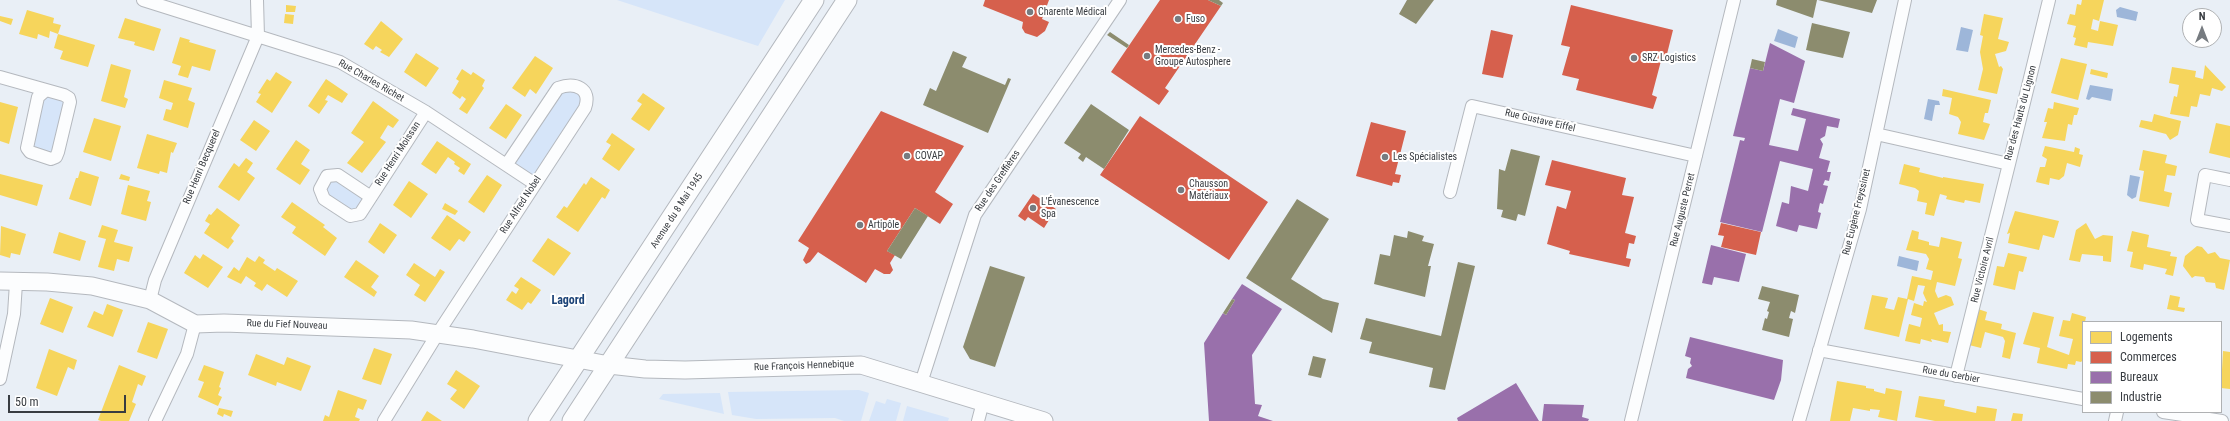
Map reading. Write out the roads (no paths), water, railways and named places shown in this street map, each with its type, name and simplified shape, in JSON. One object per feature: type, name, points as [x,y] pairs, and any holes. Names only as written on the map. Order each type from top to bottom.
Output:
[{"type":"main road","name":"Avenue du 8 Mai 1945","points":[[538,421],[814,0]]},
{"type":"main road","points":[[572,421],[847,0]]},
{"type":"street","name":"Rue Charles Richet","points":[[143,0],[340,62],[426,112],[507,164],[535,184]]},
{"type":"street","points":[[257,0],[258,36]]},
{"type":"street","name":"Rue des Greffières","points":[[921,383],[976,215],[1120,0]]},
{"type":"street","name":"Rue Auguste Perret","points":[[1631,421],[1734,0]]},
{"type":"street","name":"Rue Eugène Freyssinet","points":[[1799,421],[1860,209],[1905,0]]},
{"type":"street","name":"Rue des Hauts du Lignon","points":[[1876,134],[2009,164],[2049,0]]},
{"type":"street","name":"Rue Henri Becquerel","points":[[150,300],[154,280],[258,36]]},
{"type":"street","points":[[0,77],[46,90],[68,98],[70,102],[58,152],[56,157],[51,159],[30,152],[27,148],[38,97],[46,90]]},
{"type":"street","name":"Rue Alfred Nobel","points":[[384,421],[438,333],[585,108],[588,98],[586,92],[575,85],[568,84],[558,88],[507,164]]},
{"type":"street","name":"Rue Gustave Eiffel","points":[[1450,192],[1472,106],[1696,156]]},
{"type":"street","name":"Rue Henri Moissan","points":[[371,197],[426,112]]},
{"type":"street","name":"Rue Victoire Avril","points":[[1956,376],[2009,164]]},
{"type":"street","points":[[2230,180],[2205,175],[2197,220],[2230,225]]},
{"type":"street","points":[[0,379],[3,355],[14,314],[8,282],[48,282],[92,286],[150,300],[195,324],[187,354],[156,421]]},
{"type":"street","name":"Rue du Fief Nouveau","points":[[195,324],[224,323],[411,330],[530,348],[579,359]]},
{"type":"street","name":"Rue du Gerbier","points":[[1819,350],[2082,399]]},
{"type":"street","name":"Rue François Hennebique","points":[[579,359],[609,365],[645,369],[685,370],[861,365],[1044,421]]},
{"type":"street","points":[[978,421],[984,402]]},
{"type":"street","points":[[2170,413],[2222,421]]},
{"type":"water","points":[[2120,7],[2138,12],[2136,21],[2117,17],[2116,10]]},
{"type":"water","points":[[1961,27],[1973,30],[1968,52],[1956,50]]},
{"type":"water","points":[[1778,29],[1798,37],[1795,48],[1774,41]]},
{"type":"water","points":[[2090,85],[2113,89],[2111,101],[2092,97],[2089,100],[2086,99]]},
{"type":"water","points":[[1928,99],[1939,101],[1940,105],[1935,105],[1932,121],[1924,119]]},
{"type":"water","points":[[2130,175],[2140,177],[2136,197],[2132,199],[2127,195]]},
{"type":"water","points":[[1899,256],[1919,261],[1917,271],[1897,266]]},
{"type":"place","name":"Charente Médical","points":[[1030,12]]},
{"type":"place","name":"Fuso","points":[[1178,19]]},
{"type":"place","name":"Mercedes-Benz - Groupe Autosphere","points":[[1147,56]]},
{"type":"place","name":"SRZ Logistics","points":[[1634,58]]},
{"type":"place","name":"COVAP","points":[[907,156]]},
{"type":"place","name":"Les Spécialistes","points":[[1385,157]]},
{"type":"place","name":"Chausson Matériaux","points":[[1181,190]]},
{"type":"place","name":"L'Évanescence Spa","points":[[1033,208]]},
{"type":"place","name":"Artipôle","points":[[860,225]]},
{"type":"district","name":"Lagord","points":[[568,301]]}]
